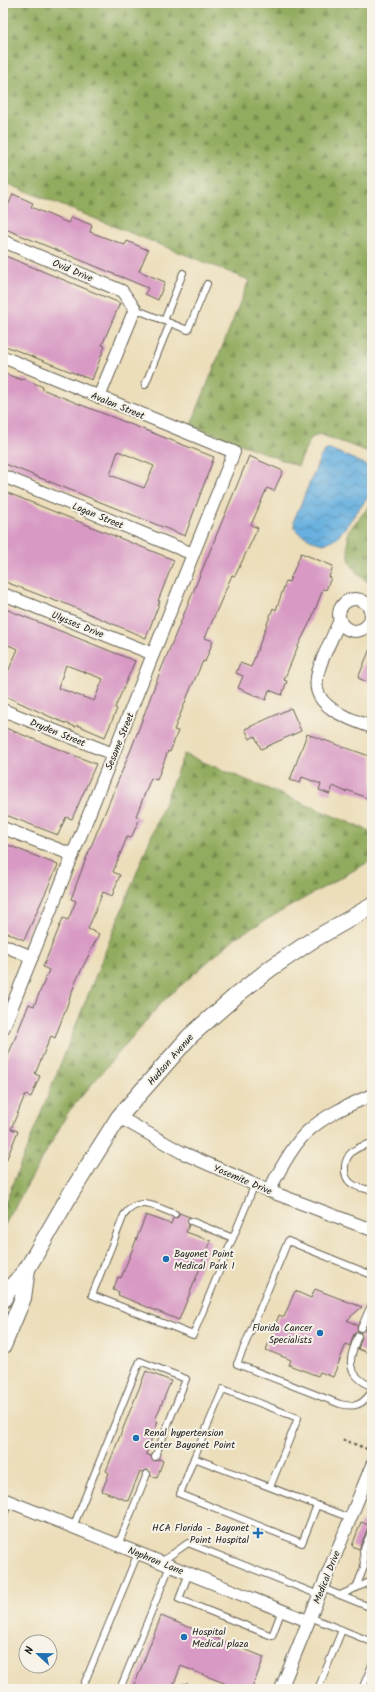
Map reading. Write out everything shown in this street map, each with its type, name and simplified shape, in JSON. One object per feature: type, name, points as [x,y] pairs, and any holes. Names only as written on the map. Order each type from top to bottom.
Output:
[{"type":"street","name":"Ovid Drive","points":[[3,241],[122,290],[135,309]]},
{"type":"street","points":[[99,397],[135,309]]},
{"type":"street","name":"Avalon Street","points":[[3,357],[234,452]]},
{"type":"street","name":"Sesame Street","points":[[3,1029],[234,452]]},
{"type":"street","name":"Logan Street","points":[[3,476],[193,554]]},
{"type":"street","name":"Ulysses Drive","points":[[3,594],[153,654]]},
{"type":"street","points":[[340,620],[318,669],[315,683],[317,693],[323,704],[328,708],[372,727]]},
{"type":"street","name":"Dryden Street","points":[[3,710],[113,754]]},
{"type":"street","points":[[3,828],[73,855]]},
{"type":"street","name":"Hudson Avenue","points":[[3,1300],[7,1292],[27,1269],[71,1192],[119,1117],[190,1036],[238,994],[310,941],[372,906]]},
{"type":"street","points":[[3,946],[32,957]]},
{"type":"street","points":[[270,1191],[282,1166],[307,1132],[338,1110],[372,1095]]},
{"type":"street","name":"Yosemite Drive","points":[[119,1117],[181,1152],[270,1191],[372,1230]]},
{"type":"street","name":"Hudson Avenue","points":[[3,1346],[23,1298],[27,1269]]},
{"type":"street","name":"Medical Drive","points":[[281,1689],[371,1469]]},
{"type":"street","name":"Nephron Lane","points":[[6,1501],[282,1610],[309,1619]]},
{"type":"lane","points":[[145,385],[183,273]]},
{"type":"lane","points":[[135,309],[188,330],[207,284]]},
{"type":"lane","points":[[372,1143],[358,1148],[350,1154],[345,1163],[344,1174],[348,1182],[358,1188],[372,1190]]},
{"type":"lane","points":[[175,1214],[152,1205],[140,1203],[130,1207],[124,1215],[92,1295],[193,1335],[255,1184]]},
{"type":"lane","points":[[191,1221],[233,1238]]},
{"type":"lane","points":[[372,1275],[288,1240],[237,1364],[351,1407],[360,1405],[368,1398],[372,1391]]},
{"type":"lane","points":[[361,1328],[372,1303]]},
{"type":"lane","points":[[358,1336],[350,1356],[352,1370],[363,1382],[372,1387]]},
{"type":"lane","points":[[73,1527],[140,1361],[186,1379],[154,1457]]},
{"type":"lane","points":[[270,1487],[298,1418],[223,1389],[180,1494],[302,1543],[317,1505]]},
{"type":"lane","points":[[194,1458],[350,1518]]},
{"type":"lane","points":[[118,1545],[147,1474]]},
{"type":"lane","points":[[3,1517],[6,1501]]},
{"type":"lane","points":[[356,1588],[364,1567],[363,1551],[372,1530]]},
{"type":"lane","points":[[120,1689],[165,1564],[188,1543],[320,1591],[340,1595],[372,1608]]},
{"type":"lane","points":[[82,1689],[138,1553]]},
{"type":"lane","points":[[189,1573],[179,1599],[272,1636],[282,1610]]},
{"type":"lane","points":[[340,1595],[372,1581]]},
{"type":"lane","points":[[309,1619],[372,1642]]},
{"type":"lane","points":[[318,1689],[342,1630]]},
{"type":"lane","points":[[362,1689],[372,1664]]},
{"type":"lane","points":[[185,1689],[185,1687],[190,1689]]},
{"type":"path","points":[[344,1442],[344,1440],[370,1450]]},
{"type":"green space","points":[[3,3],[372,3],[372,453],[319,434],[310,439],[298,466],[191,425],[249,280],[3,182]]},
{"type":"green space","points":[[372,503],[372,585],[357,573],[350,562],[348,531]]},
{"type":"green space","points":[[184,754],[372,832],[372,860],[236,937],[162,1002],[69,1111],[3,1228],[3,1208]]},
{"type":"water","points":[[330,449],[371,467],[372,484],[369,496],[337,538],[324,544],[316,542],[299,533],[295,529],[294,520],[321,456],[325,451]]},
{"type":"building","points":[[13,194],[33,203],[31,207],[68,223],[71,217],[92,225],[90,232],[125,245],[127,241],[148,250],[139,271],[165,282],[158,300],[145,294],[148,288],[3,228],[3,218]]},
{"type":"building","points":[[3,255],[120,303],[102,345],[105,346],[92,380],[3,345]]},
{"type":"building","points":[[3,373],[22,380],[23,378],[43,387],[42,389],[214,457],[185,536],[3,463]],"holes":[[[118,451],[154,466],[144,488],[110,475]]]},
{"type":"building","points":[[249,456],[283,471],[274,491],[267,488],[251,525],[258,528],[235,576],[232,575],[205,638],[213,641],[205,662],[203,661],[190,690],[174,730],[178,731],[170,752],[168,751],[157,780],[151,778],[136,816],[140,818],[131,838],[127,837],[113,872],[120,875],[112,896],[103,892],[88,929],[99,934],[76,981],[55,1038],[51,1036],[35,1074],[40,1076],[31,1097],[25,1095],[11,1129],[18,1131],[3,1168],[3,1068],[29,1004],[34,1006],[49,970],[43,967],[63,918],[68,920],[76,901],[71,899],[85,861],[132,747],[158,677]]},
{"type":"building","points":[[3,491],[174,560],[158,601],[160,601],[146,638],[59,601],[58,602],[3,581]]},
{"type":"building","points":[[301,553],[333,566],[329,577],[331,578],[326,590],[323,589],[312,618],[298,646],[284,680],[287,681],[282,695],[269,690],[266,700],[238,688],[243,676],[236,673],[240,663],[251,667],[273,608],[276,610],[286,581],[289,582]]},
{"type":"building","points":[[3,608],[135,661],[115,708],[117,709],[105,737],[77,725],[76,727],[55,719],[3,695],[3,683],[18,649],[3,643]],"holes":[[[66,665],[103,679],[94,701],[58,688]]]},
{"type":"building","points":[[372,644],[372,684],[358,678]]},
{"type":"building","points":[[291,708],[301,731],[261,749],[255,736],[250,739],[245,729]]},
{"type":"building","points":[[3,727],[96,764],[72,819],[66,817],[58,835],[3,814]]},
{"type":"building","points":[[307,734],[372,757],[372,800],[347,790],[346,792],[333,786],[330,794],[319,790],[321,784],[302,777],[300,783],[290,780]]},
{"type":"building","points":[[3,843],[58,865],[24,940],[3,931]]},
{"type":"building","name":"Bayonet Point Medical Park I","points":[[179,1213],[190,1217],[187,1220],[189,1225],[186,1232],[211,1241],[179,1320],[118,1295],[119,1292],[113,1290],[118,1277],[121,1278],[146,1215],[171,1224],[173,1218],[178,1217]]},
{"type":"building","name":"Florida Cancer Specialists","points":[[315,1289],[362,1307],[347,1320],[357,1325],[358,1332],[354,1334],[350,1346],[346,1344],[333,1377],[320,1372],[318,1376],[289,1365],[291,1360],[266,1350],[279,1315],[284,1317],[295,1291],[311,1298]]},
{"type":"building","points":[[366,1329],[372,1331],[372,1343],[368,1353],[358,1349],[362,1337],[360,1332]]},
{"type":"building","name":"Renal hypertension Center Bayonet Point","points":[[146,1371],[171,1381],[155,1420],[158,1422],[146,1454],[151,1456],[153,1461],[159,1459],[163,1461],[157,1478],[151,1476],[148,1470],[143,1472],[140,1471],[128,1501],[102,1491],[109,1473],[106,1471]]},
{"type":"building","points":[[361,1522],[371,1526],[368,1528],[359,1549],[352,1546]]},
{"type":"building","name":"Hospital Medical plaza","points":[[161,1616],[264,1657],[252,1689],[239,1689],[181,1666],[172,1689],[133,1689]]},
{"type":"place","name":"Bayonet Point Medical Park I","points":[[166,1259]]},
{"type":"place","name":"Florida Cancer Specialists","points":[[320,1333]]},
{"type":"place","name":"Renal hypertension Center Bayonet Point","points":[[136,1438]]},
{"type":"place","name":"HCA Florida - Bayonet Point Hospital","points":[[258,1533]]},
{"type":"place","name":"Hospital Medical plaza","points":[[184,1637]]}]
